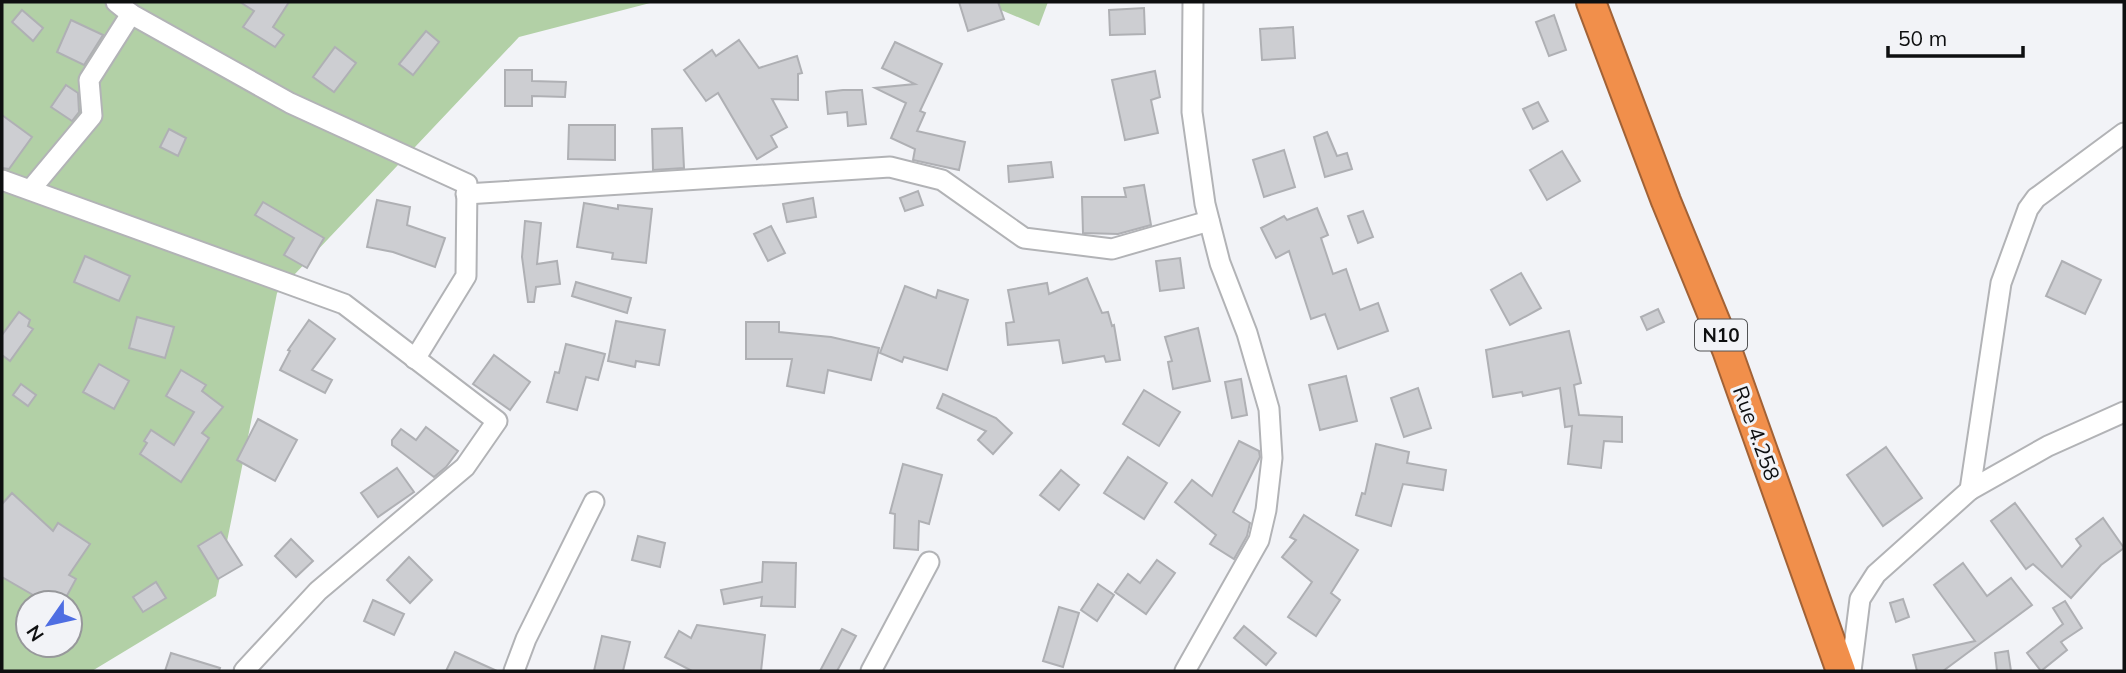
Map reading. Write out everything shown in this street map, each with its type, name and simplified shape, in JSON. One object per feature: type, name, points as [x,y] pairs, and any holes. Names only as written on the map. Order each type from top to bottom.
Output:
[{"type":"highway","name":"Rue 4.258","points":[[1591,2],[1665,201],[1727,350],[1842,671]]},
{"type":"street","points":[[1185,671],[1259,540],[1266,510],[1272,458],[1269,409],[1247,332],[1220,262],[1209,221],[1192,112],[1193,2]]},
{"type":"street","points":[[31,189],[92,116],[89,80],[123,8],[290,103],[467,184],[466,276],[415,359]]},
{"type":"street","points":[[1970,490],[2001,283],[2028,209],[2036,198],[2124,133]]},
{"type":"street","points":[[466,194],[890,167],[942,180],[1024,238],[1112,249],[1209,221]]},
{"type":"street","points":[[2,180],[344,304],[497,421],[465,467],[318,591],[244,671]]},
{"type":"street","points":[[1851,671],[1860,599],[1876,575],[1970,490],[2048,446],[2124,412]]},
{"type":"street","points":[[514,671],[526,639],[594,502]]},
{"type":"street","points":[[871,671],[929,562]]},
{"type":"green space","points":[[2,2],[654,2],[519,37],[277,293],[216,596],[92,671],[2,671]]},
{"type":"green space","points":[[982,2],[1048,2],[1039,26]]},
{"type":"building","points":[[240,2],[289,2],[273,27],[284,35],[275,47],[243,27],[254,11]]},
{"type":"building","points":[[959,2],[998,2],[1004,19],[968,31]]},
{"type":"building","points":[[1144,8],[1145,34],[1110,35],[1109,10]]},
{"type":"building","points":[[22,10],[43,28],[33,41],[12,22]]},
{"type":"building","points":[[1554,15],[1566,50],[1549,56],[1536,22]]},
{"type":"building","points":[[71,20],[103,35],[84,65],[57,52]]},
{"type":"building","points":[[1293,27],[1295,58],[1262,60],[1260,29]]},
{"type":"building","points":[[426,31],[439,42],[413,75],[399,64]]},
{"type":"building","points":[[739,40],[759,68],[797,56],[802,73],[798,74],[798,100],[772,99],[787,127],[771,136],[777,147],[757,159],[718,93],[706,101],[684,70],[712,50],[716,56]]},
{"type":"building","points":[[895,42],[942,64],[920,111],[925,113],[917,131],[965,142],[959,170],[913,160],[915,149],[891,138],[906,103],[875,88],[915,84],[882,68]]},
{"type":"building","points":[[335,47],[356,63],[334,92],[313,77]]},
{"type":"building","points":[[505,70],[532,70],[532,81],[566,82],[565,97],[532,96],[532,106],[505,106]]},
{"type":"building","points":[[1155,71],[1160,97],[1151,100],[1158,133],[1125,140],[1112,80]]},
{"type":"building","points":[[66,85],[78,93],[79,112],[72,121],[51,107]]},
{"type":"building","points":[[862,90],[866,124],[848,126],[847,112],[828,114],[826,92]]},
{"type":"building","points":[[1538,102],[1548,121],[1533,129],[1523,109]]},
{"type":"building","points":[[2,115],[32,137],[9,169],[2,168]]},
{"type":"building","points":[[569,125],[615,125],[615,160],[568,159]]},
{"type":"building","points":[[682,128],[684,168],[653,170],[652,129]]},
{"type":"building","points":[[169,129],[186,138],[178,156],[160,147]]},
{"type":"building","points":[[1327,132],[1337,156],[1347,153],[1352,169],[1325,177],[1314,137]]},
{"type":"building","points":[[1284,150],[1295,187],[1264,197],[1253,160]]},
{"type":"building","points":[[1562,151],[1580,181],[1547,200],[1530,170]]},
{"type":"building","points":[[1051,162],[1053,177],[1009,182],[1008,166]]},
{"type":"building","points":[[1144,185],[1151,225],[1118,234],[1083,233],[1082,197],[1126,197],[1124,188]]},
{"type":"building","points":[[918,191],[923,205],[905,211],[900,198]]},
{"type":"building","points":[[813,198],[816,217],[787,222],[783,204]]},
{"type":"building","points":[[377,200],[410,207],[407,225],[445,238],[435,267],[393,252],[367,247]]},
{"type":"building","points":[[263,202],[324,238],[307,268],[284,255],[294,238],[255,215]]},
{"type":"building","points":[[584,203],[618,209],[618,205],[652,209],[646,263],[612,259],[613,253],[577,247]]},
{"type":"building","points":[[1317,208],[1328,235],[1321,238],[1333,274],[1346,269],[1360,310],[1378,303],[1388,331],[1338,349],[1325,314],[1311,319],[1289,251],[1276,258],[1261,228],[1284,216],[1287,220]]},
{"type":"building","points":[[1363,211],[1373,237],[1358,243],[1348,216]]},
{"type":"building","points":[[525,221],[541,223],[537,264],[557,261],[560,284],[536,287],[534,302],[528,302],[522,257]]},
{"type":"building","points":[[771,226],[785,253],[768,261],[754,234]]},
{"type":"building","points":[[85,256],[130,276],[119,301],[74,282]]},
{"type":"building","points":[[1180,258],[1184,288],[1160,291],[1156,261]]},
{"type":"building","points":[[2062,261],[2101,280],[2085,314],[2046,296]]},
{"type":"building","points":[[1521,273],[1541,308],[1510,325],[1491,290]]},
{"type":"building","points":[[1087,278],[1102,313],[1108,312],[1112,326],[1114,325],[1120,360],[1106,362],[1104,356],[1063,363],[1059,340],[1008,345],[1006,323],[1014,322],[1008,290],[1047,283],[1049,294]]},
{"type":"building","points":[[576,282],[631,298],[627,313],[572,296]]},
{"type":"building","points":[[905,286],[936,298],[938,290],[968,300],[947,370],[904,357],[902,362],[880,353]]},
{"type":"building","points":[[1658,309],[1664,322],[1647,330],[1641,317]]},
{"type":"building","points":[[19,312],[30,320],[28,326],[33,329],[10,361],[2,355],[2,335]]},
{"type":"building","points":[[137,317],[174,327],[165,358],[129,348]]},
{"type":"building","points":[[309,320],[335,339],[312,370],[332,380],[325,393],[280,370],[290,351],[288,350]]},
{"type":"building","points":[[616,321],[665,330],[659,365],[636,361],[635,367],[608,361]]},
{"type":"building","points":[[746,322],[779,322],[779,332],[831,337],[879,348],[871,380],[828,370],[824,393],[787,386],[792,359],[746,359]]},
{"type":"building","points":[[1198,328],[1210,381],[1173,389],[1168,362],[1172,361],[1165,337]]},
{"type":"building","points":[[1569,331],[1581,383],[1574,385],[1579,415],[1622,417],[1622,442],[1604,441],[1601,468],[1568,464],[1572,426],[1565,427],[1560,388],[1523,396],[1522,392],[1493,397],[1486,350]]},
{"type":"building","points":[[566,344],[605,354],[598,380],[586,377],[577,410],[547,402],[555,372],[559,373]]},
{"type":"building","points":[[494,355],[530,382],[510,410],[473,384]]},
{"type":"building","points":[[99,364],[129,381],[114,409],[83,392]]},
{"type":"building","points":[[181,370],[206,385],[202,391],[223,407],[202,433],[209,438],[181,482],[140,454],[151,430],[174,445],[194,412],[166,396]]},
{"type":"building","points":[[1346,376],[1357,421],[1320,430],[1309,385]]},
{"type":"building","points":[[1241,379],[1247,415],[1232,418],[1225,382]]},
{"type":"building","points":[[21,384],[36,395],[28,406],[13,395]]},
{"type":"building","points":[[1418,388],[1431,428],[1404,437],[1391,398]]},
{"type":"building","points":[[1144,390],[1180,412],[1159,446],[1123,424]]},
{"type":"building","points":[[943,394],[996,418],[1012,433],[993,454],[978,440],[986,431],[937,408]]},
{"type":"building","points":[[258,419],[297,440],[275,481],[237,460]]},
{"type":"building","points":[[426,427],[458,451],[434,477],[392,445],[392,440],[401,429],[416,440]]},
{"type":"building","points":[[1239,441],[1259,451],[1260,457],[1233,512],[1250,523],[1247,536],[1234,559],[1210,544],[1216,535],[1175,502],[1192,480],[1212,496]]},
{"type":"building","points":[[1376,444],[1409,452],[1407,463],[1446,470],[1443,490],[1403,484],[1391,526],[1356,515],[1362,493],[1365,494]]},
{"type":"building","points":[[1886,447],[1922,498],[1883,526],[1847,475]]},
{"type":"building","points":[[1128,457],[1167,483],[1144,519],[1104,493]]},
{"type":"building","points":[[903,464],[942,475],[929,524],[919,521],[918,550],[894,548],[895,514],[890,513]]},
{"type":"building","points":[[397,468],[414,492],[378,517],[361,493]]},
{"type":"building","points":[[1061,470],[1079,485],[1059,510],[1040,495]]},
{"type":"building","points":[[12,493],[53,531],[58,523],[90,544],[69,575],[76,579],[71,589],[23,589],[2,577],[2,504]]},
{"type":"building","points":[[2015,503],[2062,567],[2081,546],[2076,539],[2103,518],[2124,548],[2101,565],[2071,598],[2033,564],[2026,569],[1991,521]]},
{"type":"building","points":[[1304,515],[1358,550],[1331,593],[1340,600],[1316,636],[1288,617],[1312,582],[1282,557],[1296,540],[1290,537]]},
{"type":"building","points":[[221,532],[242,565],[218,579],[198,546]]},
{"type":"building","points":[[638,536],[665,543],[660,567],[632,560]]},
{"type":"building","points":[[291,539],[313,561],[296,577],[275,556]]},
{"type":"building","points":[[409,557],[432,580],[410,603],[387,580]]},
{"type":"building","points":[[1157,560],[1175,573],[1146,614],[1115,592],[1128,574],[1140,583]]},
{"type":"building","points":[[763,562],[796,563],[795,607],[761,606],[762,597],[724,604],[721,590],[762,582]]},
{"type":"building","points":[[1963,563],[1987,596],[2011,578],[2032,605],[1943,671],[1917,671],[1913,655],[1975,641],[1934,585]]},
{"type":"building","points":[[156,582],[166,598],[143,612],[133,597]]},
{"type":"building","points":[[1098,584],[1114,595],[1097,621],[1081,610]]},
{"type":"building","points":[[1903,599],[1909,617],[1896,622],[1890,603]]},
{"type":"building","points":[[373,600],[404,614],[394,635],[364,621]]},
{"type":"building","points":[[2065,601],[2082,628],[2061,642],[2067,650],[2041,671],[2027,653],[2063,624],[2053,608]]},
{"type":"building","points":[[1059,607],[1079,613],[1063,667],[1043,661]]},
{"type":"building","points":[[697,625],[765,635],[761,671],[692,671],[665,657],[679,631],[691,638]]},
{"type":"building","points":[[1244,626],[1276,653],[1266,665],[1234,638]]},
{"type":"building","points":[[842,629],[856,636],[837,671],[820,671]]},
{"type":"building","points":[[602,636],[630,642],[623,671],[594,671]]},
{"type":"building","points":[[2008,651],[2011,671],[1997,671],[1995,653]]},
{"type":"building","points":[[455,652],[497,671],[446,671]]},
{"type":"building","points":[[171,653],[220,668],[219,671],[165,671]]}]
